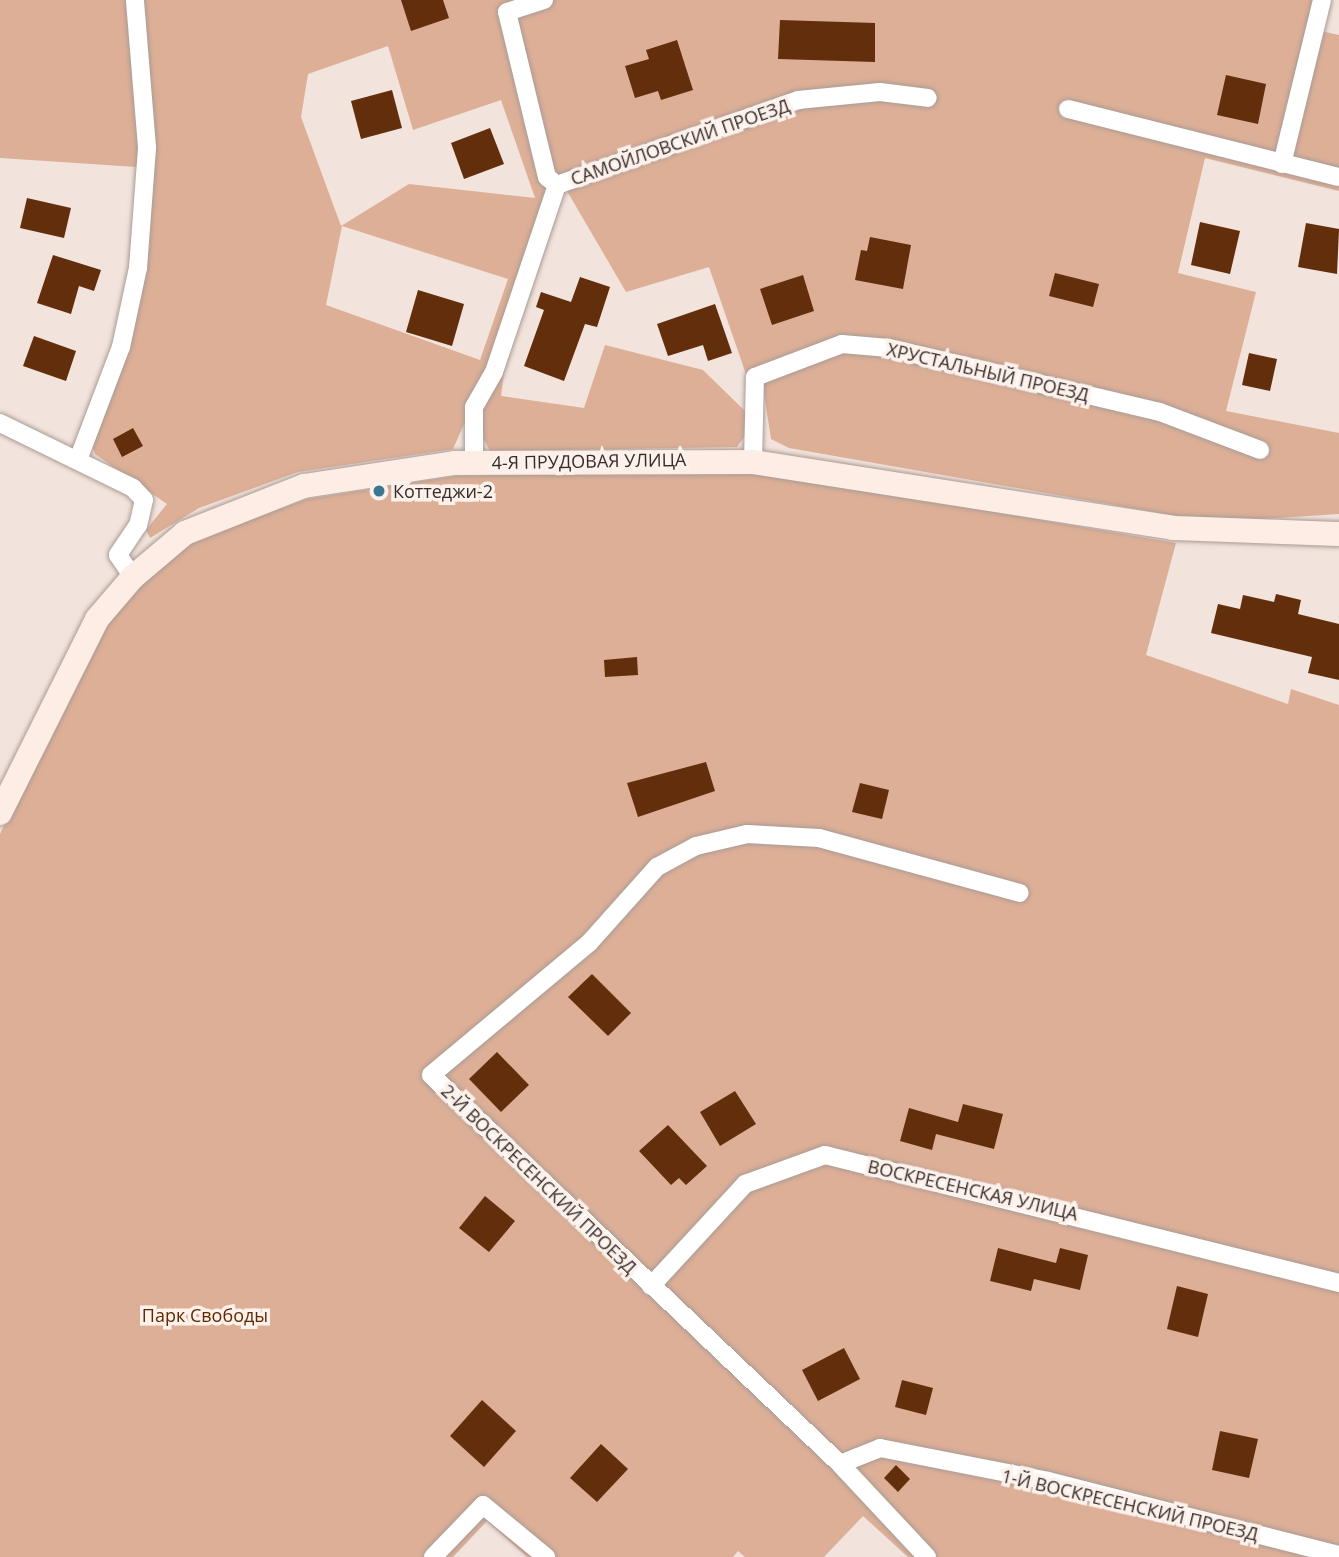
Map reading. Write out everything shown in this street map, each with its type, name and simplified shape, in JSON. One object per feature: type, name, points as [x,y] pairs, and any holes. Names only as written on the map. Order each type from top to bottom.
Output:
[{"type":"main road","name":"4-Я ПРУДОВАЯ УЛИЦА","points":[[0,813],[97,620],[133,577],[185,533],[304,486],[474,463],[753,462],[1173,528],[1339,534]]},
{"type":"street","points":[[78,460],[121,347],[138,268],[147,147],[135,0]]},
{"type":"street","points":[[544,0],[507,12],[547,177],[557,186]]},
{"type":"street","points":[[1282,164],[1322,0]]},
{"type":"street","name":"САМОЙЛОВСКИЙ ПРОЕЗД","points":[[474,463],[474,407],[494,372],[557,186],[797,100],[880,92],[928,98]]},
{"type":"street","points":[[1068,109],[1339,177]]},
{"type":"street","name":"ХРУСТАЛЬНЫЙ ПРОЕЗД","points":[[753,462],[755,377],[842,344],[888,348],[1160,412],[1260,450]]},
{"type":"street","points":[[0,423],[133,488],[144,500],[138,525],[118,555],[133,577]]},
{"type":"street","name":"2-Й ВОСКРЕСЕНСКИЙ ПРОЕЗД","points":[[926,1557],[840,1464],[431,1075],[589,943],[657,867],[696,846],[747,834],[819,838],[1020,893]]},
{"type":"street","name":"ВОСКРЕСЕНСКАЯ УЛИЦА","points":[[651,1286],[746,1184],[825,1155],[1339,1283]]},
{"type":"street","name":"1-Й ВОСКРЕСЕНСКИЙ ПРОЕЗД","points":[[840,1464],[880,1448],[1048,1481],[1339,1555]]},
{"type":"street","points":[[433,1557],[483,1505],[546,1557]]},
{"type":"green space","points":[[0,0],[1313,0],[1307,28],[1339,35],[1339,191],[1205,158],[1178,273],[1256,292],[1226,411],[1339,433],[1339,514],[1262,519],[1177,516],[789,448],[771,439],[763,387],[748,380],[709,267],[626,292],[567,191],[560,196],[504,373],[501,396],[584,408],[605,345],[703,370],[746,412],[748,432],[737,447],[490,451],[469,413],[453,449],[298,472],[199,508],[150,538],[146,530],[167,504],[95,454],[86,431],[114,344],[130,264],[137,167],[0,158]],"holes":[[[388,46],[413,130],[501,100],[535,198],[409,184],[341,226],[301,117],[308,74]],[[342,226],[508,279],[480,360],[326,305]]]},
{"type":"green space","name":"Парк Свободы","points":[[678,469],[759,472],[1176,543],[1146,655],[1288,704],[1291,689],[1339,705],[1339,1557],[908,1557],[863,1516],[824,1557],[745,1557],[738,1551],[733,1557],[527,1557],[487,1521],[453,1557],[0,1557],[0,834],[49,724],[102,633],[138,586],[187,543],[307,499],[455,476]]},
{"type":"building","points":[[401,0],[443,0],[449,18],[411,31]]},
{"type":"building","points":[[780,20],[875,23],[875,62],[778,59]]},
{"type":"building","points":[[677,40],[693,90],[661,100],[658,91],[635,98],[625,66],[649,59],[646,50]]},
{"type":"building","points":[[1226,75],[1266,84],[1258,124],[1217,115]]},
{"type":"building","points":[[392,90],[402,128],[361,139],[351,101]]},
{"type":"building","points":[[490,128],[504,164],[464,179],[451,143]]},
{"type":"building","points":[[27,198],[71,208],[64,238],[20,228]]},
{"type":"building","points":[[1200,222],[1240,231],[1230,274],[1191,265]]},
{"type":"building","points":[[1306,223],[1339,229],[1337,274],[1298,267]]},
{"type":"building","points":[[870,237],[911,245],[903,289],[855,280],[861,250],[867,251]]},
{"type":"building","points":[[53,255],[101,270],[94,291],[79,286],[71,314],[37,303]]},
{"type":"building","points":[[1055,273],[1099,284],[1093,307],[1049,296]]},
{"type":"building","points":[[803,275],[814,311],[772,325],[760,289]]},
{"type":"building","points":[[580,277],[610,287],[597,327],[585,324],[564,381],[524,366],[544,310],[536,307],[541,292],[571,302]]},
{"type":"building","points":[[418,290],[464,304],[452,346],[406,332]]},
{"type":"building","points":[[715,304],[732,353],[708,361],[703,345],[668,356],[657,324]]},
{"type":"building","points":[[34,336],[76,351],[66,381],[23,366]]},
{"type":"building","points":[[1249,353],[1277,359],[1270,391],[1242,385]]},
{"type":"building","points":[[133,428],[143,446],[122,457],[113,439]]},
{"type":"building","points":[[1276,594],[1301,600],[1298,614],[1339,624],[1339,680],[1308,673],[1312,657],[1211,633],[1218,604],[1240,609],[1243,595],[1274,602]]},
{"type":"building","points":[[637,657],[638,675],[605,677],[604,660]]},
{"type":"building","points":[[706,762],[715,791],[638,817],[627,783]]},
{"type":"building","points":[[860,783],[889,790],[882,819],[852,812]]},
{"type":"building","points":[[592,974],[631,1013],[608,1036],[568,997]]},
{"type":"building","points":[[497,1052],[529,1085],[501,1112],[469,1079]]},
{"type":"building","points":[[735,1091],[756,1124],[720,1146],[700,1112]]},
{"type":"building","points":[[963,1104],[1003,1114],[994,1149],[936,1134],[932,1150],[900,1141],[909,1108],[958,1122]]},
{"type":"building","points":[[668,1125],[707,1166],[686,1185],[679,1178],[671,1185],[639,1151]]},
{"type":"building","points":[[485,1196],[515,1221],[489,1252],[459,1228]]},
{"type":"building","points":[[998,1248],[1056,1263],[1060,1248],[1088,1255],[1080,1290],[1034,1279],[1031,1291],[990,1281]]},
{"type":"building","points":[[1177,1286],[1208,1294],[1198,1337],[1167,1329]]},
{"type":"building","points":[[844,1348],[860,1379],[818,1401],[802,1370]]},
{"type":"building","points":[[902,1380],[933,1388],[926,1415],[895,1407]]},
{"type":"building","points":[[482,1400],[516,1431],[484,1467],[450,1436]]},
{"type":"building","points":[[1220,1431],[1258,1439],[1249,1478],[1212,1470]]},
{"type":"building","points":[[601,1444],[628,1469],[597,1502],[570,1478]]},
{"type":"building","points":[[896,1465],[910,1479],[898,1492],[884,1478]]},
{"type":"place","name":"Коттеджи-2","points":[[379,491]]}]
